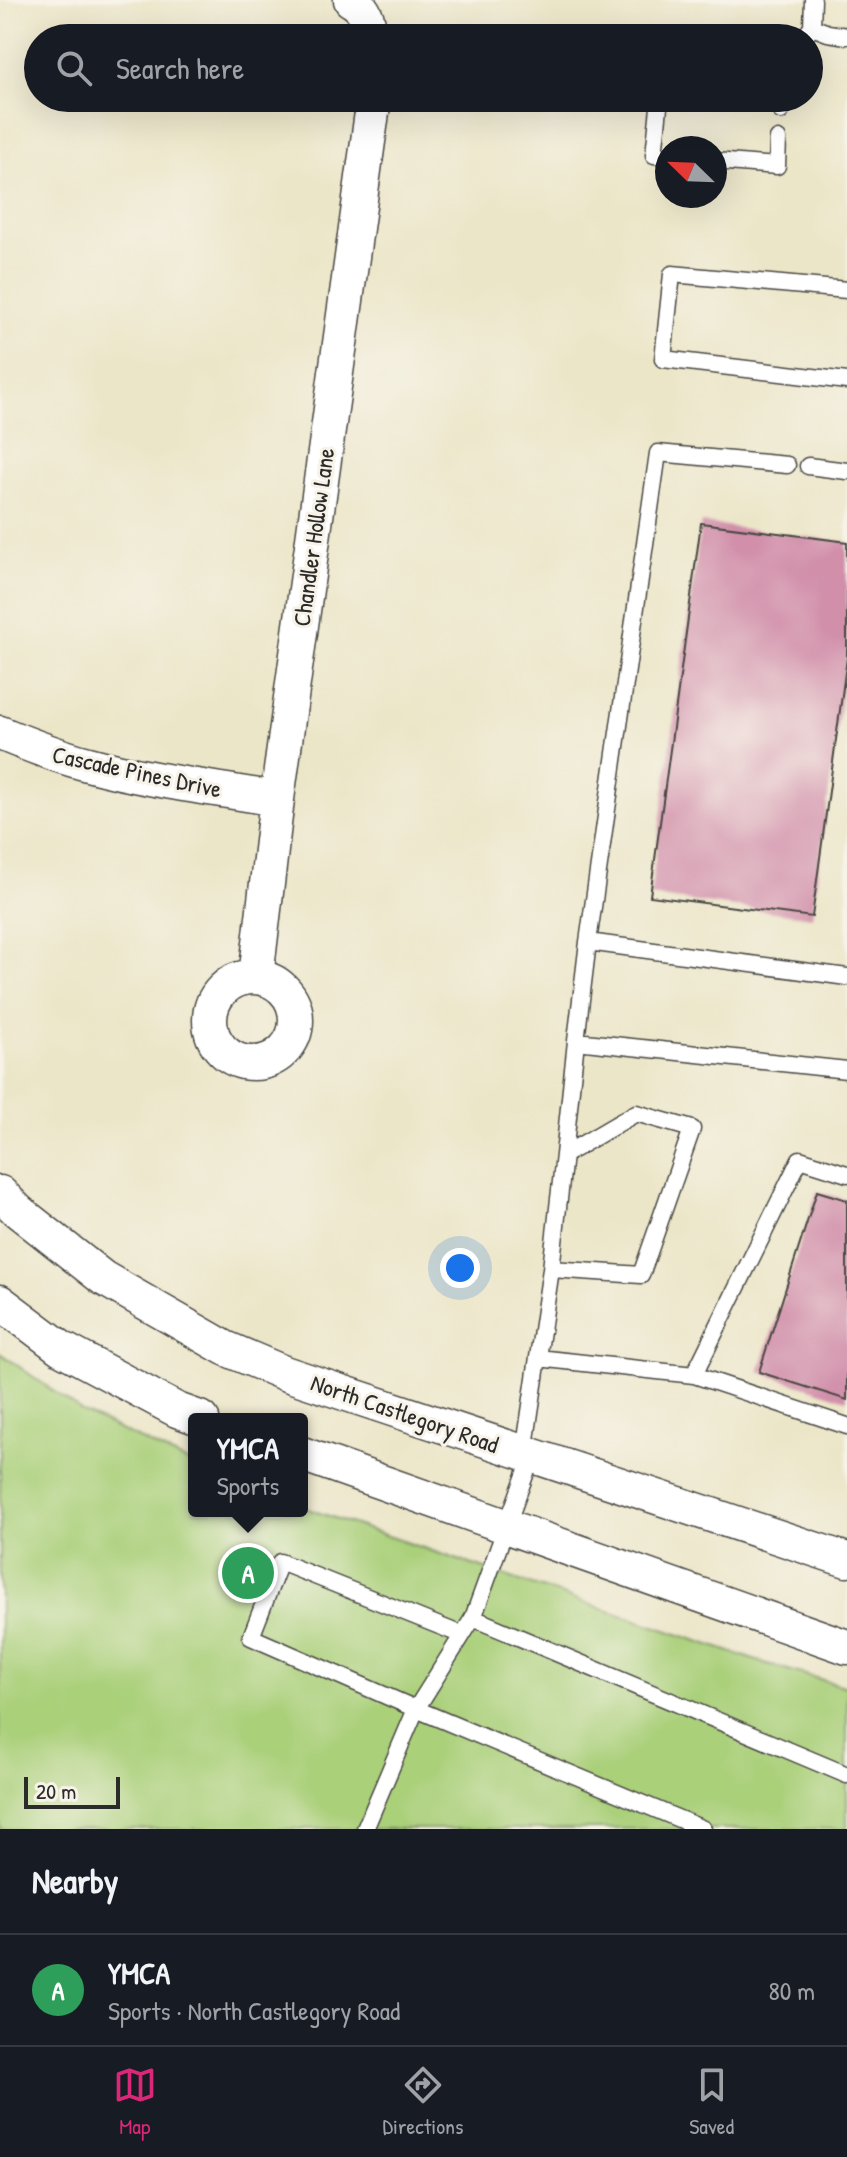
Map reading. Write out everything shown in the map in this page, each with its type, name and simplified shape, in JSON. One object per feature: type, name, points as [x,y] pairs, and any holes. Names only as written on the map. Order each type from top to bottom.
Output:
[{"type":"street","name":"Chandler Hollow Lane","points":[[256,977],[277,799],[372,112]]},
{"type":"street","name":"Cascade Pines Drive","points":[[0,733],[38,749],[89,764],[277,799]]},
{"type":"street","name":"North Castlegory Road","points":[[0,1193],[18,1211],[103,1278],[225,1348],[284,1373],[847,1560]]},
{"type":"street","points":[[0,1302],[61,1348],[188,1414]]},
{"type":"street","points":[[308,1456],[847,1647]]},
{"type":"lane","points":[[809,24],[813,0]]},
{"type":"lane","points":[[823,33],[847,36]]},
{"type":"lane","points":[[656,136],[659,112]]},
{"type":"lane","points":[[727,162],[777,166],[778,139]]},
{"type":"lane","points":[[847,290],[672,274],[663,359],[847,381]]},
{"type":"lane","points":[[365,1829],[416,1709],[473,1618],[528,1455],[588,942],[658,453],[787,465]]},
{"type":"lane","points":[[808,466],[847,471]]},
{"type":"lane","points":[[588,942],[847,977]]},
{"type":"lane","points":[[576,1041],[847,1070]]},
{"type":"lane","points":[[551,1269],[641,1275],[692,1129],[636,1113],[564,1155]]},
{"type":"lane","points":[[694,1375],[800,1159],[847,1174]]},
{"type":"lane","points":[[538,1358],[694,1375],[847,1426]]},
{"type":"lane","points":[[462,1635],[280,1562],[251,1637],[703,1829]]},
{"type":"lane","points":[[473,1618],[847,1775]]},
{"type":"green space","points":[[0,1353],[84,1413],[188,1462],[188,1517],[308,1517],[308,1509],[757,1661],[847,1687],[847,1829],[0,1829]]},
{"type":"building","points":[[701,523],[847,542],[847,658],[812,917],[650,896]]},
{"type":"building","points":[[817,1191],[847,1200],[847,1400],[759,1372]]},
{"type":"place","name":"YMCA","points":[[248,1573]]}]
